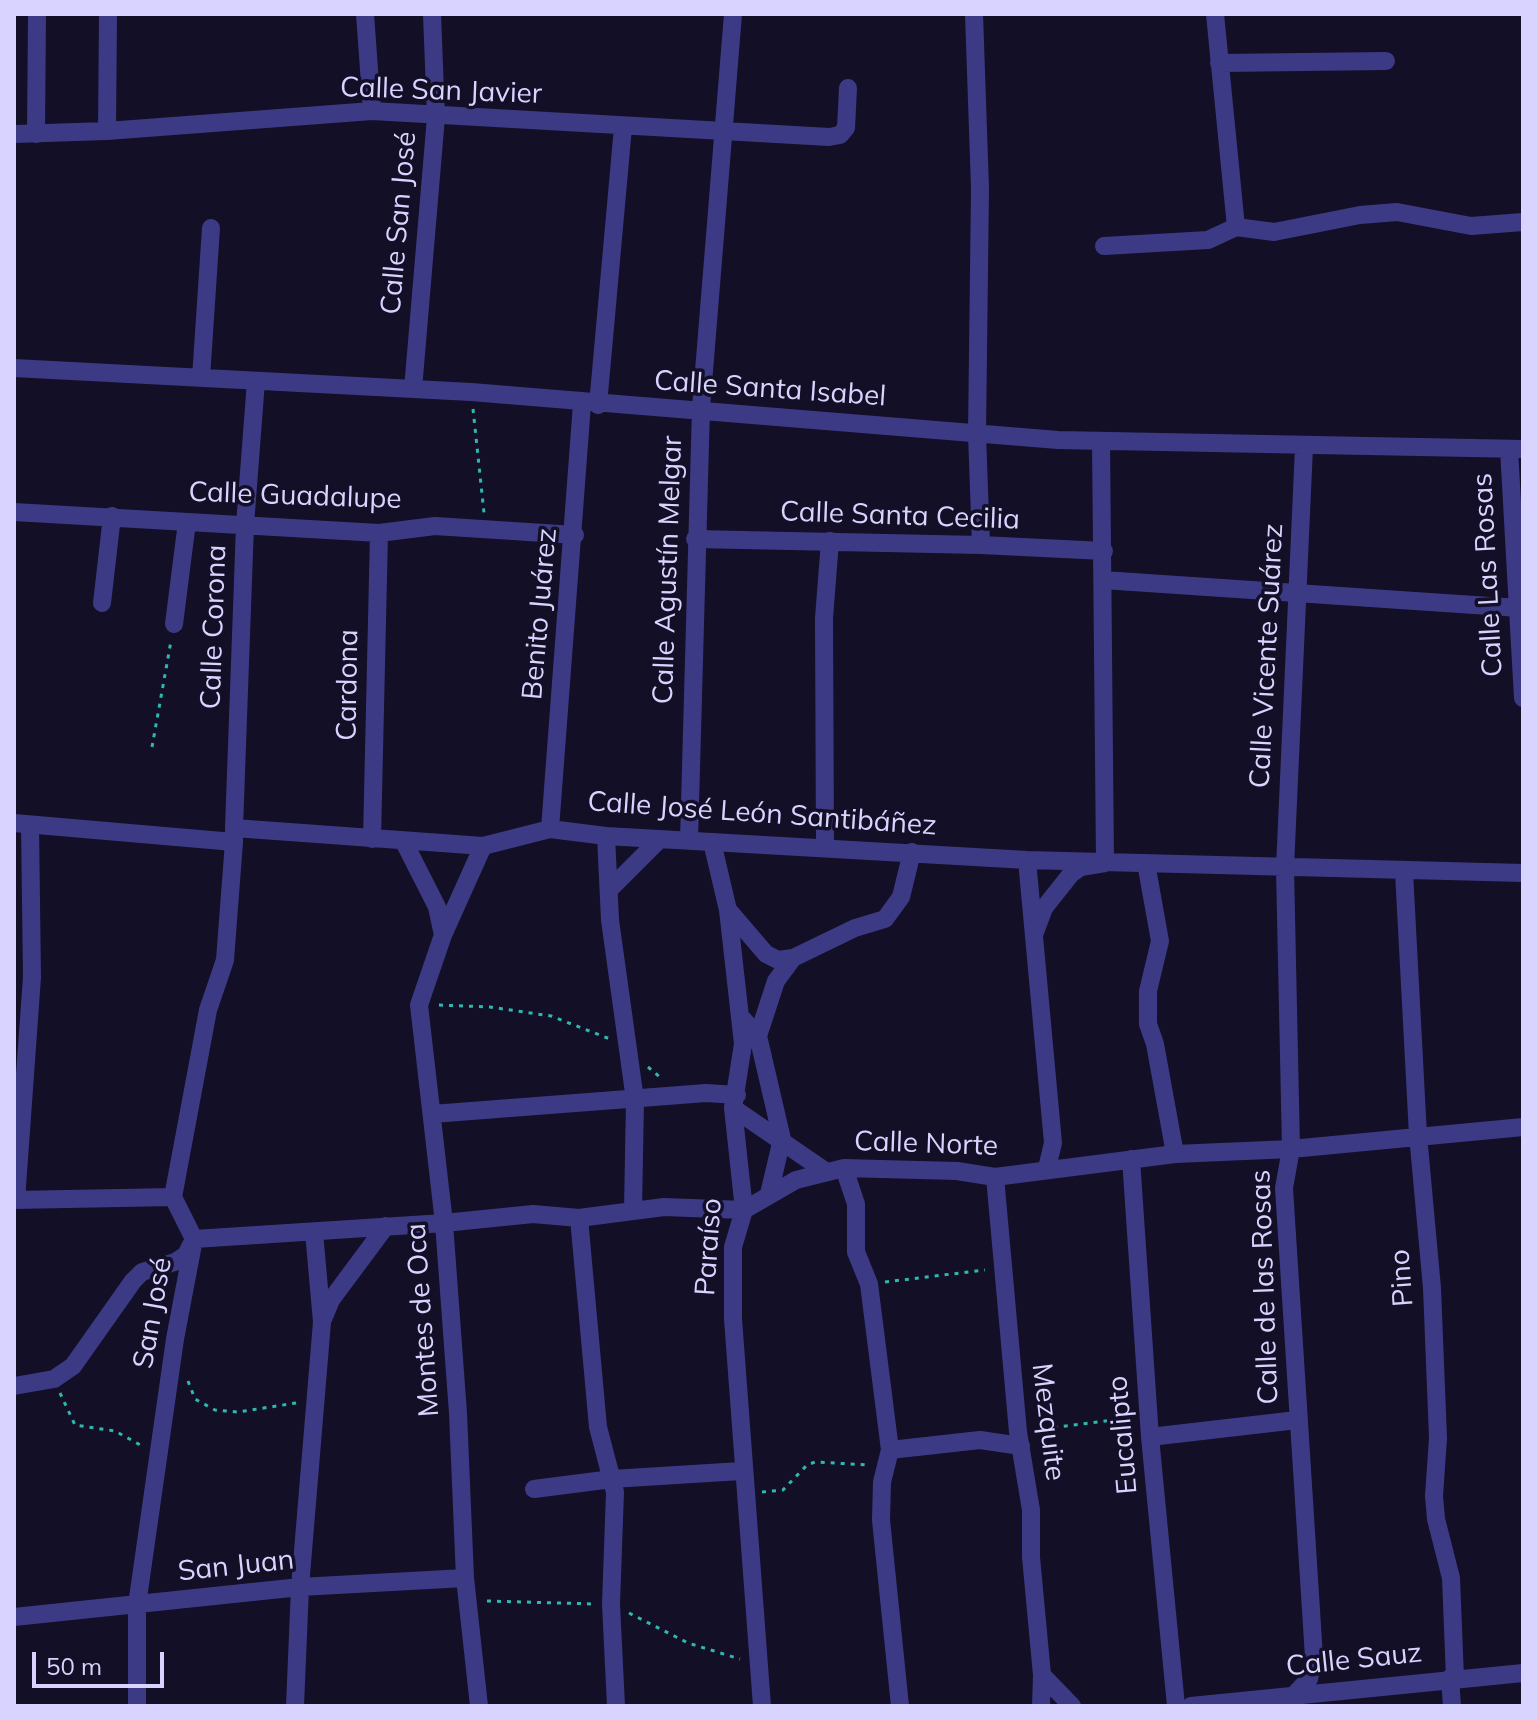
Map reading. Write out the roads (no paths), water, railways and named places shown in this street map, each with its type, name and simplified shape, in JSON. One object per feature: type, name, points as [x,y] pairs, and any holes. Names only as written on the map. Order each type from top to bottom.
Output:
[{"type":"street","points":[[36,134],[37,14]]},
{"type":"street","points":[[107,131],[108,14]]},
{"type":"street","points":[[365,14],[372,111]]},
{"type":"street","name":"Calle San José","points":[[413,389],[436,117],[432,14]]},
{"type":"street","name":"Calle Agustín Melgar","points":[[689,840],[701,408],[733,14]]},
{"type":"street","points":[[974,14],[980,188],[977,434],[981,545]]},
{"type":"street","points":[[1215,14],[1236,227]]},
{"type":"street","points":[[1219,63],[1386,61]]},
{"type":"street","name":"Calle San Javier","points":[[14,134],[107,131],[372,111],[623,127],[840,135],[846,128],[848,88]]},
{"type":"street","name":"Benito Juárez","points":[[550,829],[575,535],[623,127]]},
{"type":"street","points":[[1104,246],[1208,240],[1236,227],[1274,232],[1360,215],[1397,212],[1471,226],[1523,222]]},
{"type":"street","points":[[201,378],[211,228]]},
{"type":"street","name":"Calle Santa Isabel","points":[[14,368],[471,392],[590,404],[701,408],[977,434],[1101,441],[1516,449]]},
{"type":"street","name":"Calle Corona","points":[[234,835],[245,525],[256,381]]},
{"type":"street","points":[[1035,932],[1044,908],[1071,874],[1081,867],[1105,863],[1101,441]]},
{"type":"street","name":"Calle Vicente Suárez","points":[[1285,868],[1304,447]]},
{"type":"street","name":"Calle Las Rosas","points":[[1516,449],[1523,698]]},
{"type":"street","name":"Calle Guadalupe","points":[[14,512],[379,533],[435,526],[575,535]]},
{"type":"street","points":[[102,603],[112,516]]},
{"type":"street","points":[[174,624],[187,522]]},
{"type":"street","name":"Cardona","points":[[372,839],[379,533]]},
{"type":"street","name":"Calle Santa Cecilia","points":[[695,539],[1104,551]]},
{"type":"street","points":[[825,847],[824,618],[830,541]]},
{"type":"street","points":[[1103,580],[1519,608]]},
{"type":"street","points":[[22,824],[32,977],[15,1200],[173,1197],[208,1010],[225,960],[234,835]]},
{"type":"street","name":"Calle José León Santibáñez","points":[[22,824],[483,846],[550,829],[606,836],[1027,860],[1523,873]]},
{"type":"street","points":[[606,836],[609,890],[635,1100],[633,1210]]},
{"type":"street","points":[[609,890],[660,839]]},
{"type":"street","points":[[404,842],[437,907],[443,935]]},
{"type":"street","name":"Paraíso","points":[[712,842],[728,910],[743,1044],[735,1102],[744,1210],[737,1226],[731,1268],[741,1471],[746,1494],[762,1706]]},
{"type":"street","points":[[443,935],[483,846]]},
{"type":"street","points":[[728,910],[766,954],[778,960],[793,958],[855,928],[885,919],[901,897],[912,852]]},
{"type":"street","points":[[1027,860],[1053,1143],[1047,1168]]},
{"type":"street","points":[[1146,863],[1160,941],[1148,991],[1148,1024],[1155,1044],[1175,1154]]},
{"type":"street","name":"Calle de las Rosas","points":[[1285,868],[1291,1149],[1284,1188],[1314,1657]]},
{"type":"street","name":"Pino","points":[[1404,872],[1418,1135],[1432,1288],[1438,1438],[1434,1496],[1436,1519],[1451,1578],[1452,1706]]},
{"type":"street","name":"Montes de Oca","points":[[443,935],[419,1005],[444,1223],[458,1413],[465,1578],[479,1706]]},
{"type":"street","points":[[758,1036],[776,981],[793,958]]},
{"type":"street","points":[[740,1015],[758,1036],[782,1139],[769,1194]]},
{"type":"street","points":[[432,1114],[706,1093],[735,1102],[825,1171]]},
{"type":"street","name":"Calle Norte","points":[[744,1210],[769,1194],[825,1171],[844,1168],[928,1169],[995,1177],[1175,1154],[1291,1149],[1523,1127]]},
{"type":"street","name":"Eucalipto","points":[[1131,1159],[1150,1437],[1176,1706]]},
{"type":"street","points":[[844,1168],[856,1204],[856,1252],[869,1284],[887,1458],[884,1566],[900,1706]]},
{"type":"street","name":"Mezquite","points":[[995,1177],[1020,1439],[1031,1510],[1031,1557],[1042,1675],[1041,1706]]},
{"type":"street","name":"San José","points":[[137,1706],[137,1605],[175,1339],[194,1239],[173,1197]]},
{"type":"street","points":[[14,1386],[54,1379],[73,1366],[90,1347],[133,1281],[142,1272],[175,1262],[186,1255],[194,1239],[444,1223],[533,1214],[579,1218],[664,1207],[744,1210]]},
{"type":"street","points":[[579,1218],[598,1427],[612,1479],[616,1516],[611,1604],[616,1706]]},
{"type":"street","points":[[322,1322],[331,1300],[386,1226]]},
{"type":"street","points":[[295,1706],[300,1587],[322,1322],[314,1232]]},
{"type":"street","points":[[1150,1437],[1297,1420]]},
{"type":"street","points":[[887,1458],[980,1440],[1020,1439]]},
{"type":"street","points":[[534,1489],[612,1479],[741,1471]]},
{"type":"street","name":"San Juan","points":[[14,1617],[300,1587],[465,1578]]},
{"type":"street","points":[[1296,1693],[1309,1679],[1314,1657]]},
{"type":"street","points":[[1314,1657],[1325,1696]]},
{"type":"street","name":"Calle Sauz","points":[[1191,1706],[1296,1693],[1325,1696],[1452,1678],[1523,1673]]},
{"type":"street","points":[[1042,1675],[1072,1706]]}]
